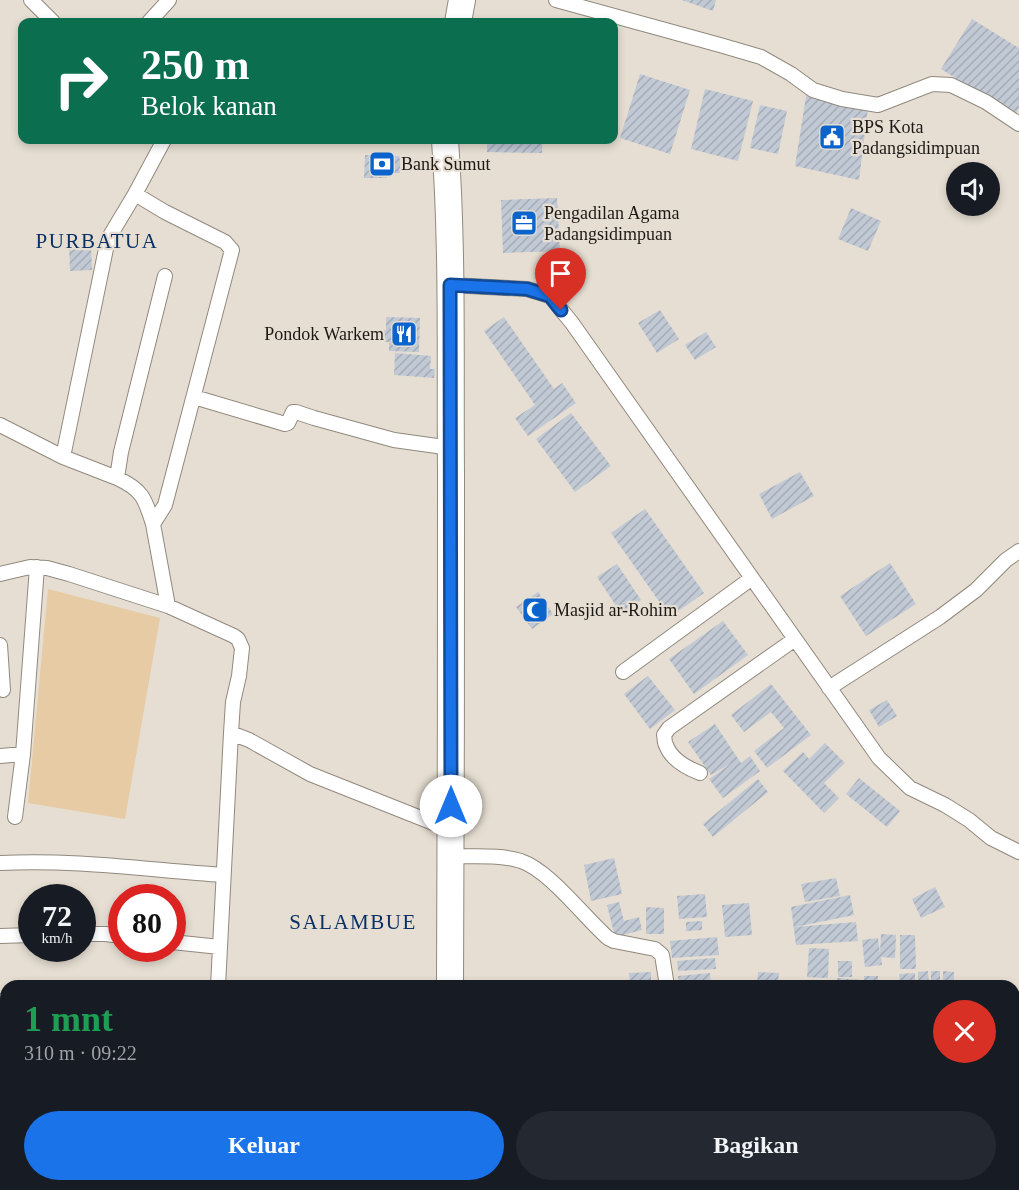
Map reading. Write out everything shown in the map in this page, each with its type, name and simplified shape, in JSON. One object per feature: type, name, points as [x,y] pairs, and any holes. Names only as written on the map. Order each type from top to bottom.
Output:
[{"type":"highway","points":[[459,18],[462,0]]},
{"type":"highway","points":[[445,144],[449,193],[450,285],[450,980]]},
{"type":"street","points":[[31,0],[49,18]]},
{"type":"street","points":[[154,18],[170,0]]},
{"type":"street","points":[[556,0],[761,57],[813,90],[842,99],[878,105],[932,84],[951,85],[986,102],[1019,124]]},
{"type":"street","points":[[63,457],[108,239],[135,194],[158,144]]},
{"type":"street","points":[[135,194],[225,242],[232,250],[165,505],[153,524]]},
{"type":"street","points":[[117,478],[121,452],[165,276]]},
{"type":"street","points":[[450,285],[527,289],[550,296],[572,323],[879,758],[910,788],[945,805],[969,820],[991,838],[1019,852]]},
{"type":"street","points":[[194,397],[285,424],[288,423],[293,412],[296,412],[393,440],[450,448]]},
{"type":"street","points":[[0,425],[63,457],[126,482],[141,494],[146,501],[153,524],[168,606]]},
{"type":"street","points":[[829,688],[940,617],[976,590],[1006,560],[1019,551]]},
{"type":"street","points":[[0,574],[30,567],[47,568],[69,574],[168,606],[234,636],[240,642],[242,648],[233,702],[231,733],[218,980]]},
{"type":"street","points":[[15,817],[23,754],[38,567]]},
{"type":"street","points":[[622,672],[752,578]]},
{"type":"street","points":[[700,773],[687,768],[675,758],[666,746],[664,735],[669,728],[795,639]]},
{"type":"street","points":[[0,645],[3,690]]},
{"type":"street","points":[[231,733],[310,774],[451,830]]},
{"type":"street","points":[[0,756],[23,754]]},
{"type":"street","points":[[451,856],[507,858],[523,862],[538,870],[608,938],[658,951],[662,955],[666,980]]},
{"type":"street","points":[[0,863],[81,864],[223,875]]},
{"type":"street","points":[[0,936],[18,935]]},
{"type":"street","points":[[186,943],[220,947]]},
{"type":"shaded area","points":[[48,589],[160,618],[125,819],[28,803]]},
{"type":"building","points":[[682,0],[716,0],[713,11]]},
{"type":"building","points":[[972,19],[1019,48],[1019,108],[1015,115],[941,69]]},
{"type":"building","points":[[640,74],[690,90],[670,154],[620,138]]},
{"type":"building","points":[[705,89],[753,101],[738,161],[691,149]]},
{"type":"building","name":"BPS Kota Padangsidimpuan","points":[[807,90],[868,108],[859,180],[795,166]]},
{"type":"building","points":[[760,105],[787,111],[778,154],[750,148]]},
{"type":"building","points":[[487,144],[542,144],[542,153],[487,152]]},
{"type":"building","points":[[365,155],[400,156],[400,173],[387,173],[387,178],[364,178]]},
{"type":"building","points":[[557,198],[560,251],[503,253],[501,200]]},
{"type":"building","points":[[851,208],[881,221],[868,251],[838,239]]},
{"type":"building","points":[[91,246],[92,270],[70,271],[69,247]]},
{"type":"building","points":[[660,310],[679,339],[657,353],[638,323]]},
{"type":"building","points":[[386,317],[420,318],[419,352],[389,351],[389,342],[379,342],[379,330],[386,330]]},
{"type":"building","points":[[504,317],[554,389],[562,383],[576,403],[528,436],[515,418],[535,405],[484,331]]},
{"type":"building","points":[[706,332],[716,347],[695,360],[685,345]]},
{"type":"building","points":[[395,353],[431,356],[430,369],[435,369],[434,378],[394,375]]},
{"type":"building","points":[[571,413],[611,466],[575,492],[536,439]]},
{"type":"building","points":[[800,472],[814,496],[772,519],[759,494]]},
{"type":"building","points":[[645,509],[704,593],[670,617],[611,533]]},
{"type":"building","points":[[890,563],[916,604],[866,636],[840,596]]},
{"type":"building","points":[[617,564],[641,600],[621,613],[597,577]]},
{"type":"building","name":"Masjid ar-Rohim","points":[[538,592],[553,614],[532,629],[516,607]]},
{"type":"building","points":[[723,621],[748,655],[694,694],[669,659]]},
{"type":"building","points":[[648,676],[675,710],[650,729],[624,694]]},
{"type":"building","points":[[771,684],[811,735],[767,768],[754,751],[784,728],[771,712],[744,732],[731,715]]},
{"type":"building","points":[[887,700],[897,716],[879,727],[869,710]]},
{"type":"building","points":[[715,724],[741,763],[750,756],[760,771],[723,798],[709,779],[732,763],[711,775],[688,742]]},
{"type":"building","points":[[825,743],[845,763],[824,783],[839,798],[824,813],[783,771],[803,752],[809,759]]},
{"type":"building","points":[[859,778],[900,811],[887,827],[846,794]]},
{"type":"building","points":[[758,779],[768,792],[713,837],[703,824]]},
{"type":"building","points":[[614,858],[622,894],[591,901],[584,865]]},
{"type":"building","points":[[836,878],[840,896],[805,902],[801,884]]},
{"type":"building","points":[[935,887],[945,907],[921,918],[912,899]]},
{"type":"building","points":[[705,894],[707,917],[679,919],[677,896]]},
{"type":"building","points":[[850,895],[854,915],[795,927],[856,922],[858,941],[796,945],[791,907]]},
{"type":"building","points":[[619,902],[624,921],[639,917],[642,930],[615,937],[607,905]]},
{"type":"building","points":[[749,903],[752,935],[725,937],[722,905]]},
{"type":"building","points":[[646,907],[664,908],[664,934],[646,934]]},
{"type":"building","points":[[702,921],[702,930],[686,931],[686,922]]},
{"type":"building","points":[[881,934],[896,935],[895,958],[881,957],[882,965],[865,967],[862,940],[878,938],[880,953]]},
{"type":"building","points":[[900,935],[915,935],[916,969],[900,969]]},
{"type":"building","points":[[717,937],[719,955],[672,958],[670,941]]},
{"type":"building","points":[[809,948],[829,949],[828,978],[807,977]]},
{"type":"building","points":[[715,958],[716,969],[678,971],[677,961]]},
{"type":"building","points":[[838,961],[852,961],[852,977],[838,977]]},
{"type":"building","points":[[928,971],[929,980],[918,980],[918,972]]},
{"type":"building","points":[[931,971],[940,971],[940,980],[931,980]]},
{"type":"building","points":[[943,971],[954,972],[954,980],[943,980]]},
{"type":"building","points":[[651,972],[651,980],[630,980],[629,973]]},
{"type":"building","points":[[758,972],[779,973],[778,980],[757,980]]},
{"type":"building","points":[[710,973],[711,980],[678,980],[678,976]]},
{"type":"building","points":[[915,973],[915,980],[900,980],[899,974]]},
{"type":"building","points":[[864,976],[878,976],[878,980],[864,980]]},
{"type":"building","points":[[837,978],[862,980],[837,980]]},
{"type":"place","name":"BPS Kota Padangsidimpuan","points":[[832,137]]},
{"type":"place","name":"Bank Sumut","points":[[382,164]]},
{"type":"place","name":"Pengadilan Agama Padangsidimpuan","points":[[524,223]]},
{"type":"place","name":"Pondok Warkem","points":[[404,334]]},
{"type":"place","name":"Masjid ar-Rohim","points":[[535,610]]},
{"type":"district","name":"PURBATUA","points":[[97,241]]},
{"type":"district","name":"SALAMBUE","points":[[353,922]]},
{"type":"route","points":[[451,806],[450,285],[527,289],[550,296],[561,310]]}]
